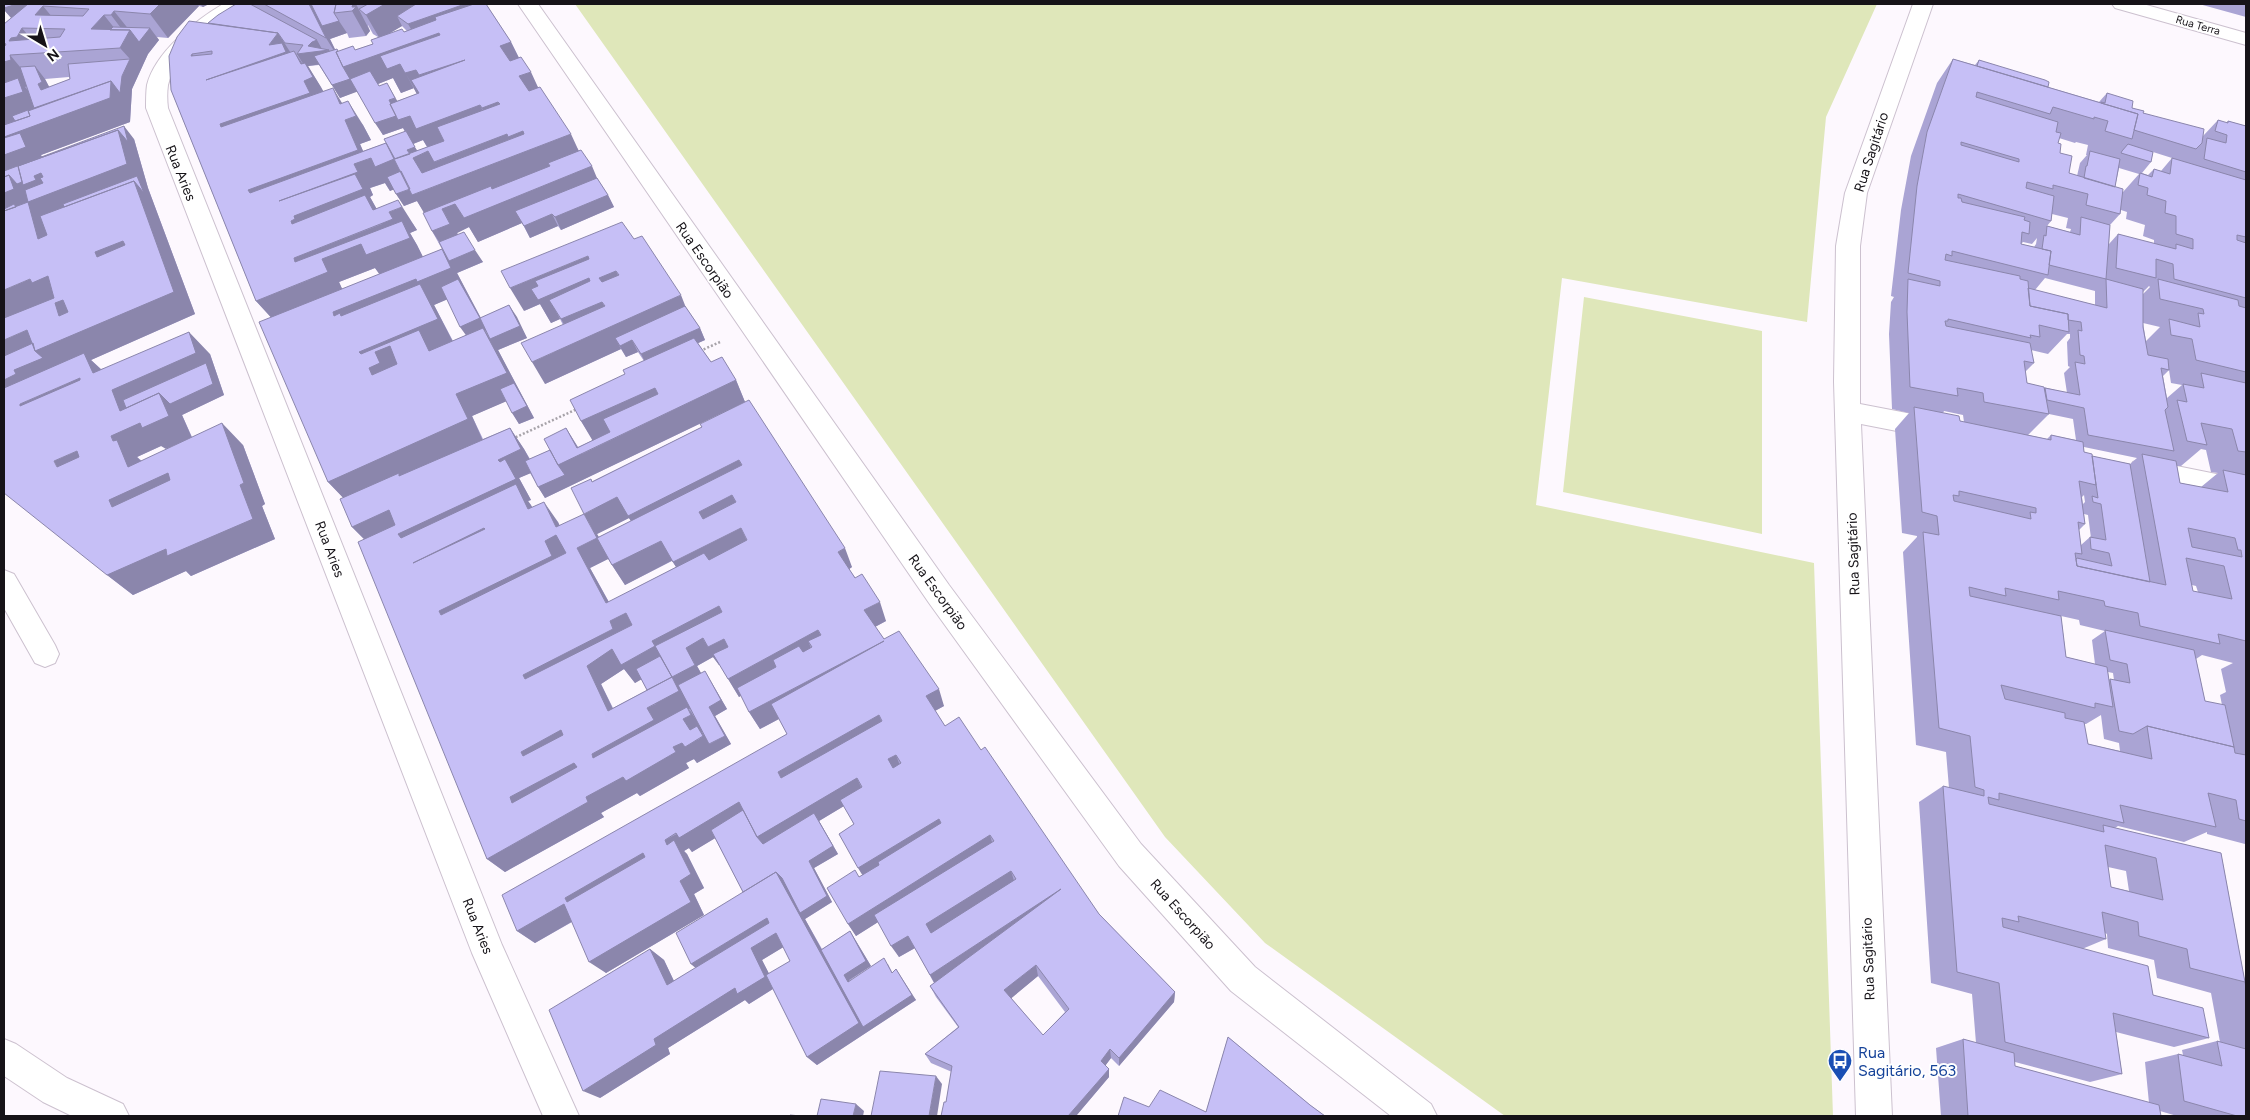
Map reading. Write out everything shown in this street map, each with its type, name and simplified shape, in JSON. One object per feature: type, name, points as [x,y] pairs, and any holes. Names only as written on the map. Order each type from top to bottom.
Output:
[{"type":"street","name":"Rua Aries","points":[[236,4],[222,12],[189,39],[172,59],[158,82],[157,108],[488,953],[560,1116]]},
{"type":"street","name":"Rua Escorpião","points":[[528,4],[939,594],[1130,855],[1243,979],[1419,1116]]},
{"type":"street","name":"Rua Sagitário","points":[[1874,1116],[1848,411],[1848,246],[1856,194],[1923,4]]},
{"type":"street","name":"Rua Terra","points":[[2122,4],[2246,39]]},
{"type":"street","points":[[1848,411],[1964,434]]},
{"type":"street","points":[[2120,466],[2246,491]]},
{"type":"street","points":[[4,582],[45,654]]},
{"type":"street","points":[[4,1056],[55,1090],[111,1116]]},
{"type":"path","points":[[698,353],[752,327]]},
{"type":"path","points":[[508,440],[580,408]]},
{"type":"green space","points":[[575,4],[1877,4],[1826,117],[1807,322],[1562,278],[1536,505],[1814,563],[1833,1116],[1505,1116],[1265,943],[1165,837]]},
{"type":"green space","points":[[1584,297],[1762,331],[1762,534],[1563,492]]},
{"type":"building","points":[[4,4],[17,4],[4,8]]},
{"type":"building","points":[[28,4],[160,4],[150,14],[114,11],[111,15],[104,15],[91,29],[130,30],[120,48],[10,55],[11,60],[4,62],[4,46],[6,45],[4,44],[4,24]],"holes":[[[43,6],[89,9],[83,16],[35,15]],[[22,28],[65,29],[60,37],[9,41],[11,38],[17,37]]]},
{"type":"building","points":[[236,4],[250,4],[317,40],[308,46],[329,50],[297,54],[303,45],[285,43],[278,33],[208,23]]},
{"type":"building","points":[[264,4],[309,4],[326,38]]},
{"type":"building","points":[[311,4],[336,4],[334,13],[339,21],[322,26]]},
{"type":"building","points":[[336,4],[353,4],[352,7],[356,7],[352,11],[334,13]]},
{"type":"building","points":[[368,4],[385,4],[366,15],[359,9]]},
{"type":"building","points":[[416,4],[465,4],[408,24],[397,16]]},
{"type":"building","points":[[474,4],[486,4],[511,42],[500,46],[510,61],[521,57],[531,72],[519,76],[529,91],[540,87],[571,134],[412,195],[394,159],[444,141],[437,127],[500,104],[498,102],[482,108],[480,105],[416,129],[410,116],[398,120],[390,104],[419,93],[411,80],[465,60],[419,75],[416,70],[405,73],[400,64],[387,69],[380,56],[440,35],[439,33],[343,67],[336,52],[353,46],[355,50],[373,44],[371,40],[402,29],[404,32],[436,20],[435,17]],"holes":[[[523,131],[524,134],[422,173],[413,158],[428,151],[434,162],[507,134],[508,137]]]},
{"type":"building","points":[[189,21],[278,33],[269,45],[282,43],[286,52],[206,80],[294,51],[301,64],[305,63],[313,77],[304,81],[310,93],[220,124],[221,127],[333,88],[340,104],[348,101],[356,116],[345,120],[358,150],[248,190],[250,193],[386,143],[394,159],[375,167],[371,158],[354,164],[358,172],[279,201],[355,174],[363,189],[294,216],[295,219],[291,221],[292,224],[365,195],[373,210],[398,200],[402,207],[389,212],[393,219],[294,258],[295,262],[402,221],[410,238],[366,255],[361,244],[322,259],[328,272],[256,301],[171,90],[169,56],[177,37]],"holes":[[[212,51],[212,54],[191,56],[192,54]]]},
{"type":"building","points":[[113,27],[150,28],[139,42],[130,30],[110,30]]},
{"type":"building","points":[[337,49],[338,51],[336,52],[350,79],[332,85],[314,56]]},
{"type":"building","points":[[130,59],[122,76],[120,93],[111,81],[34,108],[20,67],[35,66],[42,82],[38,84],[41,90],[70,79],[68,64]]},
{"type":"building","points":[[1953,59],[2138,114],[2132,139],[2105,131],[2108,121],[2094,117],[2094,119],[2053,107],[2050,114],[1977,92],[1976,97],[2058,122],[2056,132],[2061,133],[2058,143],[2061,144],[2060,153],[2072,156],[2069,173],[2123,189],[2120,214],[2086,205],[2088,194],[2053,185],[2053,189],[2027,182],[2026,188],[2054,196],[2051,221],[1958,194],[1958,198],[1961,198],[1962,202],[2025,217],[2024,220],[2030,222],[2029,234],[2022,232],[2021,244],[2051,251],[2048,275],[1952,251],[1952,256],[1946,254],[1945,260],[2020,276],[2020,279],[2028,281],[2030,306],[2068,314],[2069,332],[2039,325],[2040,337],[2030,335],[2031,338],[1948,319],[1948,321],[1945,321],[1946,326],[2030,343],[2034,363],[2024,361],[2027,383],[2044,387],[2049,414],[1984,402],[1983,393],[1957,388],[1958,396],[1910,387],[1907,312],[1908,279],[1940,286],[1940,281],[1908,273],[1917,186],[1927,132]],"holes":[[[1961,142],[2019,159],[2019,162],[1961,145]]]},
{"type":"building","points":[[1979,60],[2045,80],[2049,82],[2048,87],[1977,66]]},
{"type":"building","points":[[370,71],[379,86],[387,83],[395,98],[389,100],[396,116],[375,123],[350,79]]},
{"type":"building","points":[[18,78],[23,92],[4,98],[4,83]]},
{"type":"building","points":[[111,81],[110,98],[4,137],[4,125],[30,116],[28,111]]},
{"type":"building","points":[[2107,93],[2133,101],[2132,108],[2144,111],[2143,113],[2204,129],[2202,143],[2196,149],[2134,130],[2138,114],[2101,103],[2105,103]]},
{"type":"building","points":[[28,110],[30,116],[15,121],[12,116]]},
{"type":"building","points":[[2218,120],[2246,126],[2246,172],[2204,159],[2207,138],[2226,143],[2227,135],[2215,131]]},
{"type":"building","points":[[124,126],[128,142],[118,130],[18,166],[22,182],[17,184],[9,175],[4,177],[4,171]]},
{"type":"building","points":[[118,130],[127,164],[28,202],[25,190],[43,183],[40,178],[43,177],[41,173],[34,176],[36,180],[23,185],[18,166]]},
{"type":"building","points":[[406,131],[415,147],[407,150],[410,154],[395,159],[384,139]]},
{"type":"building","points":[[20,133],[26,147],[4,155],[4,138]]},
{"type":"building","points":[[2128,144],[2153,152],[2151,162],[2121,153]]},
{"type":"building","points":[[581,150],[592,166],[464,218],[455,204],[442,209],[450,224],[432,231],[423,213],[491,186],[492,189],[550,166],[548,163]]},
{"type":"building","points":[[2090,151],[2120,159],[2115,187],[2084,178]]},
{"type":"building","points":[[2172,158],[2246,180],[2246,237],[2237,235],[2237,240],[2246,243],[2246,298],[2174,279],[2173,264],[2156,259],[2156,278],[2116,268],[2118,234],[2176,249],[2176,244],[2193,249],[2193,239],[2176,234],[2176,216],[2165,213],[2166,201],[2147,195],[2148,188],[2138,185],[2140,173],[2152,177],[2154,169],[2170,174]]},
{"type":"building","points":[[401,171],[410,189],[396,194],[387,177]]},
{"type":"building","points":[[9,175],[14,189],[4,193],[4,177]]},
{"type":"building","points":[[137,176],[144,193],[134,181],[64,207],[63,204]]},
{"type":"building","points":[[597,178],[608,195],[555,217],[552,214],[524,226],[515,211]]},
{"type":"building","points":[[134,181],[174,292],[35,351],[27,330],[4,340],[4,318],[54,298],[48,276],[32,283],[30,279],[4,290],[4,211],[28,202],[38,239],[47,235],[40,216]],"holes":[[[123,241],[125,245],[97,257],[95,252]],[[63,300],[68,312],[59,316],[55,303]]]},
{"type":"building","points":[[14,204],[16,207],[4,211],[4,209]]},
{"type":"building","points":[[2081,217],[2110,225],[2106,279],[2049,265],[2051,251],[2042,249],[2047,226],[2080,235]]},
{"type":"building","points":[[622,222],[634,239],[642,236],[681,295],[532,362],[521,343],[605,306],[602,302],[561,319],[549,300],[590,281],[589,278],[538,300],[531,289],[538,286],[535,281],[589,259],[588,256],[510,288],[501,271]],"holes":[[[616,271],[619,275],[602,282],[599,278]]]},
{"type":"building","points":[[464,232],[475,250],[449,261],[439,242]]},
{"type":"building","points":[[442,249],[451,268],[417,282],[416,279],[333,312],[334,316],[340,313],[341,316],[420,284],[438,319],[359,352],[361,354],[419,330],[429,351],[483,328],[507,373],[456,394],[468,419],[328,482],[259,322]],"holes":[[[390,346],[397,364],[372,375],[369,368],[380,363],[375,352]]]},
{"type":"building","points":[[458,279],[480,318],[460,327],[441,287]]},
{"type":"building","points":[[2106,279],[2143,289],[2143,327],[2148,355],[2168,359],[2169,370],[2161,368],[2168,407],[2165,410],[2174,451],[2088,435],[2084,408],[2047,400],[2045,388],[2080,395],[2075,362],[2085,364],[2084,356],[2080,355],[2078,330],[2082,331],[2081,322],[2068,320],[2068,314],[2030,306],[2028,288],[2107,308]]},
{"type":"building","points":[[2158,279],[2238,300],[2239,306],[2246,308],[2246,372],[2196,360],[2192,339],[2171,335],[2169,319],[2200,327],[2198,313],[2204,314],[2203,309],[2160,299]]},
{"type":"building","points":[[509,305],[520,326],[490,339],[480,318]]},
{"type":"building","points":[[685,306],[700,328],[641,354],[632,340],[620,346],[615,338]]},
{"type":"building","points":[[189,332],[196,353],[112,390],[120,411],[159,393],[169,416],[142,428],[140,423],[111,436],[113,441],[117,440],[128,467],[222,423],[244,483],[240,485],[253,519],[167,556],[166,549],[107,575],[4,493],[4,388],[84,353],[93,373]],"holes":[[[80,378],[80,380],[20,406],[20,404]],[[77,451],[79,457],[57,467],[54,461]],[[168,473],[170,480],[112,507],[109,500]]]},
{"type":"building","points":[[694,338],[711,362],[722,357],[736,380],[558,465],[544,439],[566,428],[577,448],[610,432],[603,419],[658,394],[655,388],[581,421],[570,400],[625,374],[623,370]]},
{"type":"building","points":[[33,343],[35,351],[43,358],[14,370],[16,374],[4,380],[4,356]]},
{"type":"building","points":[[206,363],[213,384],[170,404],[159,393],[126,408],[123,400]]},
{"type":"building","points":[[2201,373],[2246,383],[2246,452],[2238,451],[2232,429],[2201,423],[2207,445],[2187,441],[2177,400],[2187,402],[2183,384],[2204,388]]},
{"type":"building","points":[[514,383],[527,406],[512,413],[500,389]]},
{"type":"building","points":[[749,400],[845,548],[838,552],[855,578],[862,574],[880,602],[864,610],[884,639],[899,631],[939,689],[926,696],[945,726],[959,717],[981,750],[985,747],[1099,914],[1175,992],[1119,1058],[1110,1049],[1101,1061],[1109,1069],[1068,1116],[941,1116],[944,1102],[946,1102],[952,1066],[925,1054],[959,1027],[930,986],[1061,889],[930,975],[908,936],[891,946],[874,915],[994,841],[990,835],[848,924],[827,888],[855,870],[859,877],[879,865],[878,862],[941,823],[939,819],[858,868],[839,834],[854,824],[840,800],[862,787],[857,778],[757,837],[739,802],[679,838],[676,833],[665,840],[667,845],[674,840],[691,874],[680,881],[691,902],[589,962],[564,904],[517,931],[502,895],[787,734],[771,704],[884,641],[749,712],[737,688],[776,667],[773,660],[799,646],[803,652],[812,647],[808,641],[821,635],[818,630],[728,679],[713,654],[728,647],[724,639],[708,647],[703,638],[686,648],[695,665],[672,677],[679,691],[647,708],[654,720],[592,754],[593,758],[687,707],[691,715],[683,719],[690,730],[697,726],[703,736],[685,747],[682,743],[673,747],[676,752],[626,781],[623,777],[586,797],[588,802],[487,859],[358,542],[395,525],[389,510],[352,527],[340,499],[399,473],[399,476],[510,428],[521,449],[498,460],[500,462],[505,459],[516,479],[398,534],[401,538],[516,484],[528,509],[544,502],[556,527],[584,514],[571,488],[591,479],[592,482],[702,427],[700,424]],"holes":[[[739,460],[742,465],[597,538],[584,514],[617,497],[628,516]],[[732,495],[736,502],[703,519],[699,512]],[[484,528],[485,529],[413,563]],[[741,528],[747,540],[709,560],[704,553],[606,603],[577,548],[597,538],[612,565],[661,541],[673,562]],[[556,535],[566,553],[441,615],[439,611],[552,556],[545,541]],[[719,606],[722,612],[655,646],[652,641]],[[626,613],[632,625],[525,679],[523,675],[613,629],[610,621]],[[655,646],[672,677],[608,711],[587,666],[612,649],[621,665]],[[879,715],[882,721],[781,778],[778,772]],[[561,730],[563,735],[523,756],[521,752]],[[896,755],[901,763],[893,768],[888,759]],[[574,763],[577,767],[512,803],[510,797]],[[643,853],[645,857],[567,902],[565,898]],[[1011,871],[1016,879],[931,933],[926,924]],[[1036,965],[1069,1009],[1043,1035],[1004,990]]]},
{"type":"building","points":[[1914,407],[1959,416],[1960,421],[2051,440],[2051,435],[2083,442],[2084,452],[2092,454],[2096,485],[2079,481],[2085,524],[2078,522],[2082,554],[2075,553],[2077,566],[2166,585],[2142,454],[2176,461],[2180,483],[2228,492],[2223,470],[2246,475],[2246,641],[2218,634],[2220,644],[2140,626],[2138,613],[2105,606],[2104,601],[2058,591],[2059,600],[2005,588],[2006,596],[1969,587],[1970,596],[2061,616],[2066,657],[2107,667],[2113,707],[2095,703],[2095,708],[2001,685],[2005,699],[2065,713],[2065,718],[2084,722],[2088,744],[2152,759],[2147,726],[2234,747],[2235,753],[2246,755],[2246,821],[2239,819],[2236,800],[2208,793],[2216,827],[2120,805],[2124,823],[1999,793],[1999,800],[1988,797],[1989,804],[2104,832],[2103,825],[2221,853],[2245,982],[2190,968],[2187,949],[2139,936],[2138,922],[2102,912],[2106,939],[2018,916],[2019,922],[2002,918],[2003,927],[2148,966],[2153,995],[2203,1008],[2209,1038],[2113,1013],[2122,1074],[2005,1042],[1999,983],[1957,972],[1943,786],[1984,796],[1984,790],[1975,787],[1970,736],[1939,728],[1923,532],[1939,535],[1937,516],[1922,512]],"holes":[[[1959,491],[2036,508],[2036,513],[2030,512],[2031,519],[1954,501],[1953,495],[1959,496]],[[2188,528],[2235,538],[2242,557],[2192,547]],[[2186,558],[2224,566],[2232,599],[2193,591]],[[2105,845],[2156,858],[2163,900],[2111,887]]]},
{"type":"building","points":[[550,450],[565,475],[538,487],[525,461]]},
{"type":"building","points":[[2092,456],[2130,464],[2150,582],[2077,566],[2077,558],[2112,566],[2109,553],[2091,549],[2090,537],[2106,540],[2101,504],[2093,502],[2092,496],[2098,498]]},
{"type":"building","points":[[2105,630],[2194,650],[2205,701],[2225,705],[2234,747],[2147,726],[2133,734],[2119,731],[2110,679],[2130,683],[2127,664],[2110,660]]},
{"type":"building","points":[[660,656],[672,677],[647,690],[636,669]]},
{"type":"building","points":[[705,671],[721,700],[709,707],[725,736],[709,744],[678,685]]},
{"type":"building","points":[[743,810],[757,837],[763,844],[814,813],[833,846],[809,861],[827,896],[800,913],[782,878],[776,872],[743,892],[711,830]]},
{"type":"building","points":[[776,872],[859,1023],[807,1057],[766,975],[790,961],[776,933],[751,948],[765,977],[737,994],[735,988],[654,1039],[656,1045],[583,1091],[549,1010],[650,949],[667,985],[769,923],[767,918],[691,964],[676,933]]},
{"type":"building","points":[[850,931],[866,961],[844,975],[848,982],[884,958],[892,973],[896,969],[912,995],[863,1027],[821,950]]},
{"type":"building","points":[[1228,1037],[1325,1116],[1118,1116],[1124,1097],[1149,1107],[1160,1090],[1206,1112]]},
{"type":"building","points":[[1963,1039],[2014,1053],[2015,1066],[2159,1105],[2161,1116],[1968,1116]]},
{"type":"building","points":[[2217,1041],[2246,1049],[2246,1116],[2237,1116],[2184,1101],[2178,1054],[2222,1066]]},
{"type":"building","points":[[880,1071],[936,1076],[929,1116],[871,1116]]},
{"type":"building","points":[[821,1099],[856,1104],[853,1116],[817,1116]]},
{"type":"place","name":"Rua Sagitário, 563","points":[[1840,1082]]}]
